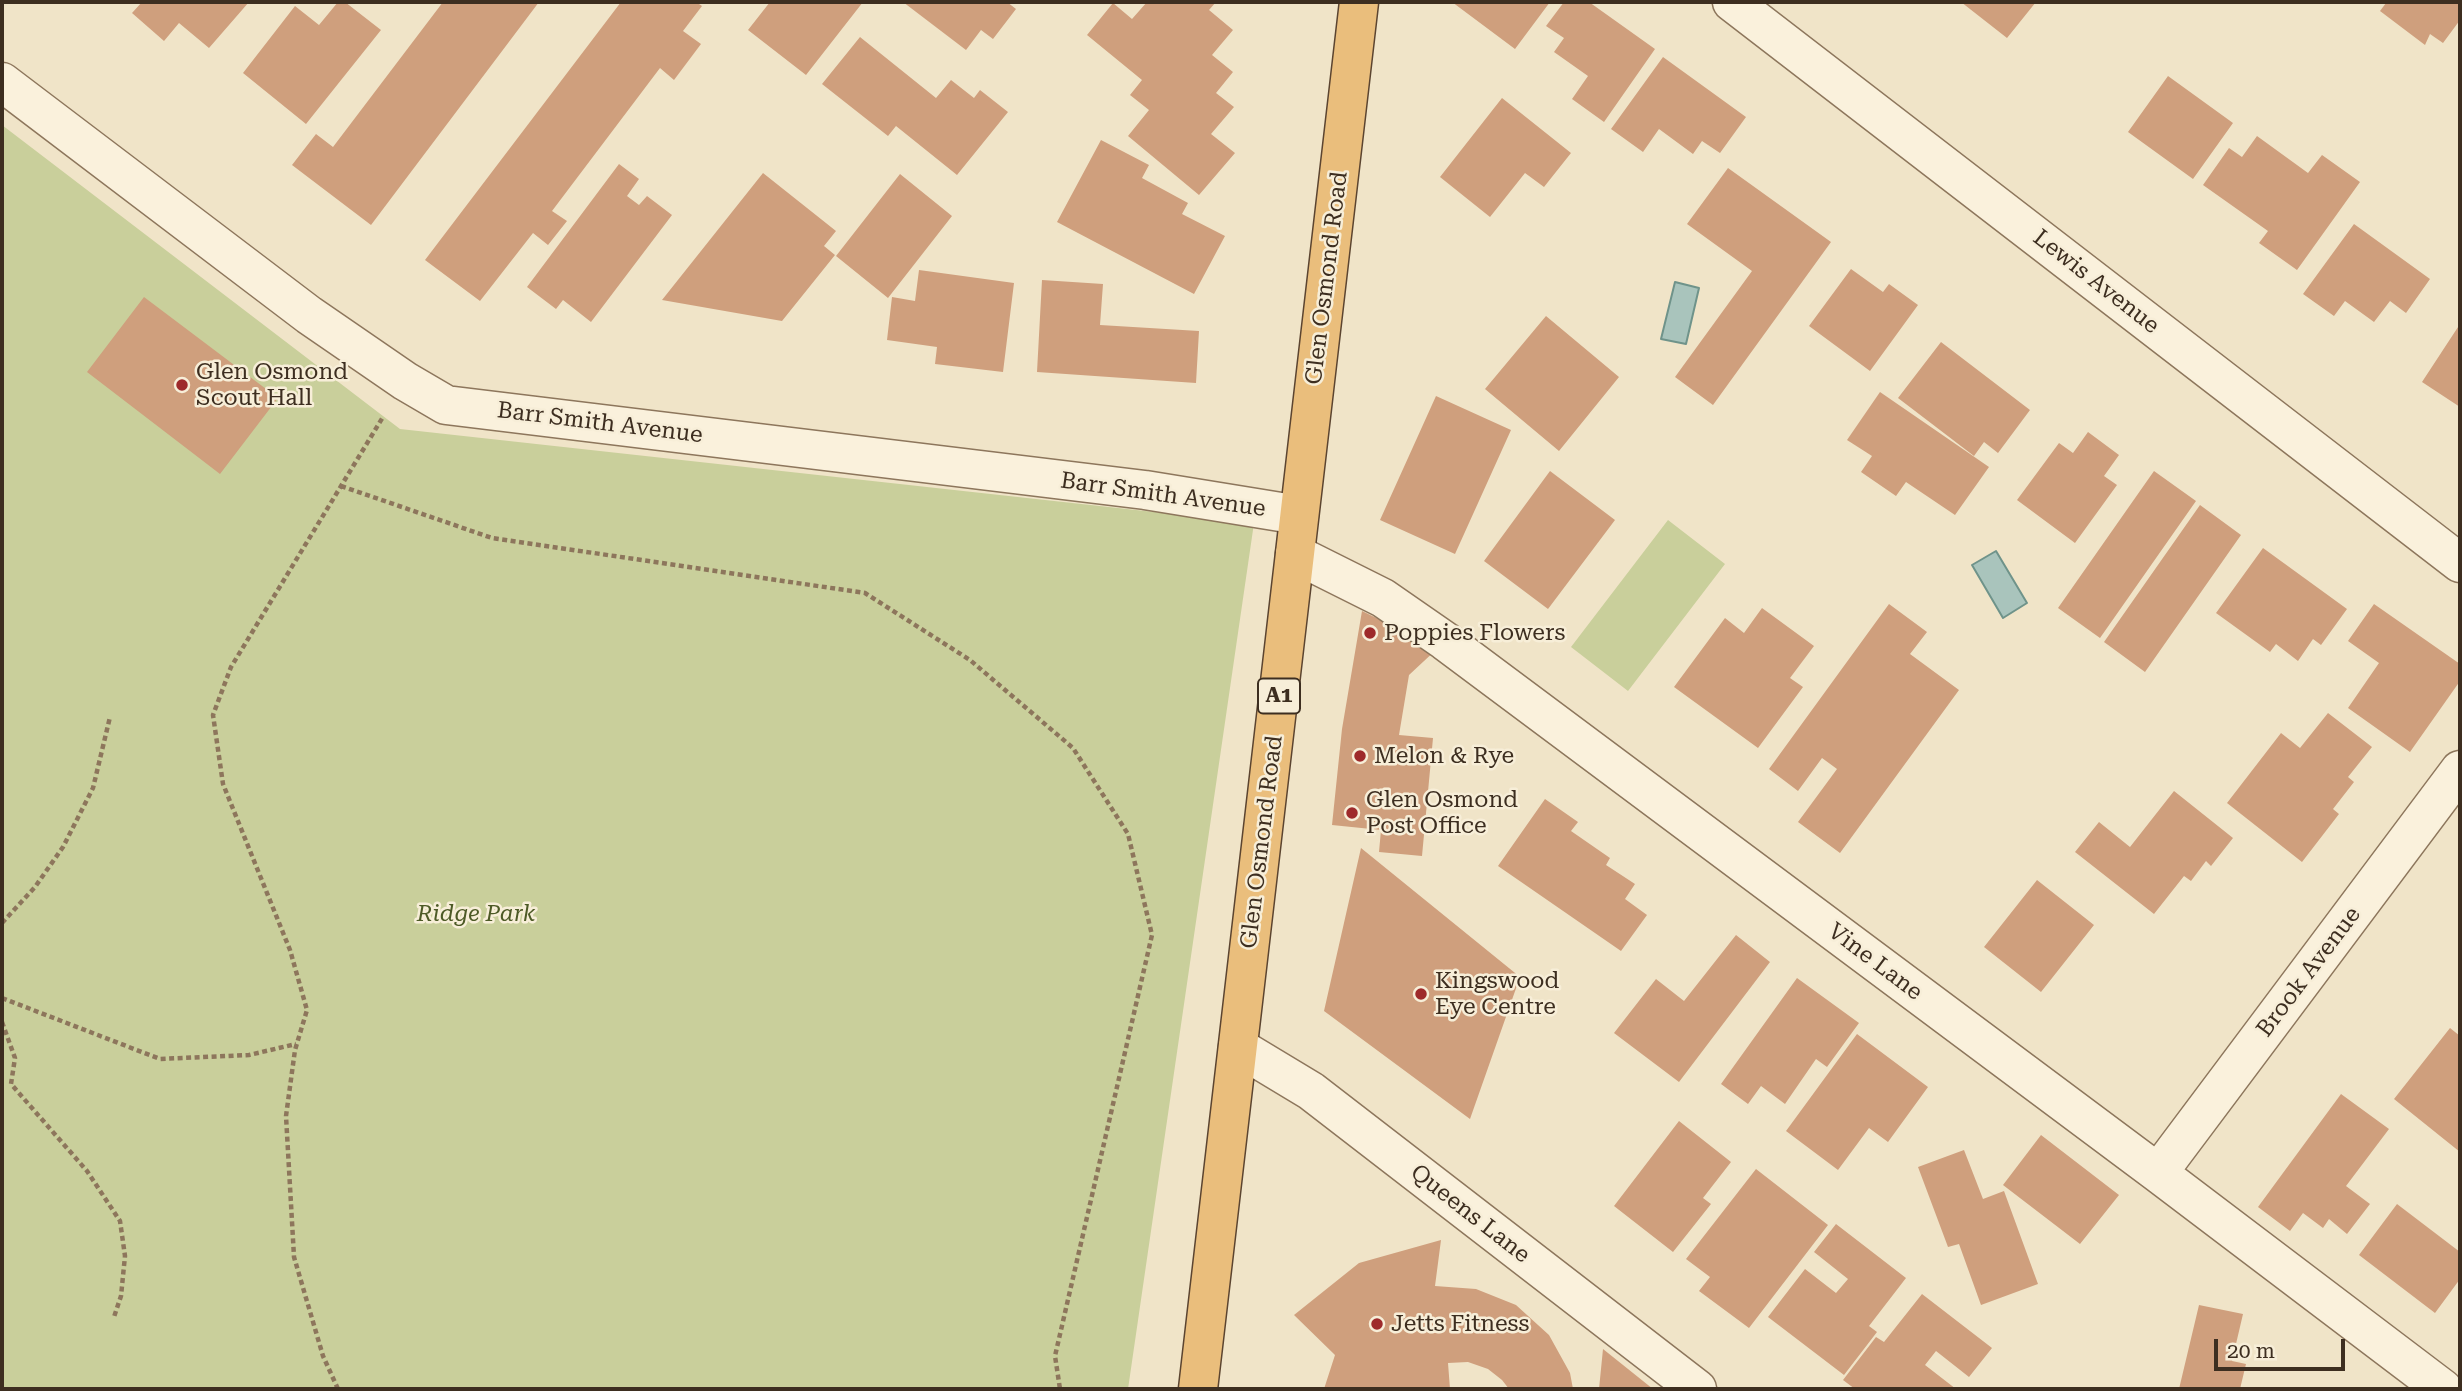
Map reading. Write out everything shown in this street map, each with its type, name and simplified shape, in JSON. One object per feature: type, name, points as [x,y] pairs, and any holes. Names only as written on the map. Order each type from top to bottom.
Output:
[{"type":"highway","name":"Glen Osmond Road","points":[[1198,1389],[1359,2]]},
{"type":"street","name":"Lewis Avenue","points":[[1732,2],[2460,563]]},
{"type":"street","name":"Barr Smith Avenue","points":[[2,82],[309,315],[446,405],[1145,490],[1299,515]]},
{"type":"street","name":"Vine Lane","points":[[1295,554],[1383,598],[1445,641],[2158,1173],[2442,1389]]},
{"type":"street","name":"Brook Avenue","points":[[2158,1173],[2460,770]]},
{"type":"street","name":"Queens Lane","points":[[1238,1047],[1311,1091],[1697,1389]]},
{"type":"path","points":[[338,1389],[323,1356],[294,1257],[286,1116],[296,1044],[307,1010],[290,950],[223,784],[213,715],[231,667],[405,380]]},
{"type":"path","points":[[341,486],[492,538],[865,593],[970,660],[1073,748],[1128,834],[1152,935],[1055,1356],[1060,1389]]},
{"type":"path","points":[[2,923],[35,887],[63,847],[93,788],[110,717]]},
{"type":"path","points":[[2,998],[160,1059],[249,1055],[296,1044]]},
{"type":"path","points":[[2,1022],[15,1058],[11,1084],[87,1171],[120,1221],[125,1255],[121,1296],[114,1317]]},
{"type":"green space","name":"Ridge Park","points":[[2,125],[400,429],[1254,523],[1128,1389],[2,1389]]},
{"type":"green space","points":[[1668,520],[1725,564],[1628,691],[1571,647]]},
{"type":"water","points":[[1675,282],[1699,288],[1686,344],[1661,339]]},
{"type":"water","points":[[1996,551],[2027,603],[2003,618],[1972,565]]},
{"type":"building","points":[[142,2],[249,2],[209,48],[179,23],[164,41],[132,13]]},
{"type":"building","points":[[338,2],[345,2],[381,30],[306,124],[243,73],[295,6],[319,25]]},
{"type":"building","points":[[443,2],[539,2],[371,225],[292,165],[316,134],[333,147]]},
{"type":"building","points":[[621,2],[696,2],[702,6],[683,31],[701,44],[674,80],[660,68],[552,211],[567,221],[548,245],[533,233],[480,301],[425,260]]},
{"type":"building","points":[[770,2],[863,2],[806,75],[748,30]]},
{"type":"building","points":[[903,2],[1007,2],[1016,9],[993,39],[981,30],[966,50]]},
{"type":"building","points":[[1147,2],[1216,2],[1209,10],[1233,30],[1212,55],[1233,72],[1216,93],[1234,107],[1211,134],[1235,153],[1199,195],[1128,136],[1149,110],[1130,95],[1142,80],[1087,35],[1113,3],[1132,19]]},
{"type":"building","points":[[1452,2],[1550,2],[1515,49]]},
{"type":"building","points":[[1564,2],[1589,2],[1655,49],[1604,122],[1572,99],[1588,76],[1554,52],[1564,38],[1546,26]]},
{"type":"building","points":[[1961,2],[2036,2],[2007,38]]},
{"type":"building","points":[[2384,2],[2460,2],[2460,20],[2443,43],[2430,34],[2425,45],[2380,11],[2386,3]]},
{"type":"building","points":[[860,37],[936,98],[951,80],[974,98],[980,90],[1008,112],[957,175],[896,126],[888,136],[822,84]]},
{"type":"building","points":[[1663,57],[1746,117],[1720,153],[1702,141],[1693,154],[1659,129],[1643,152],[1611,129]]},
{"type":"building","points":[[2168,76],[2233,123],[2193,179],[2128,132]]},
{"type":"building","points":[[1502,98],[1571,153],[1544,187],[1525,173],[1490,217],[1440,177]]},
{"type":"building","points":[[2257,136],[2308,173],[2322,155],[2360,182],[2297,270],[2259,243],[2268,231],[2203,185],[2229,148],[2242,157]]},
{"type":"building","points":[[1101,140],[1149,165],[1142,178],[1188,203],[1182,214],[1225,236],[1194,294],[1057,222]]},
{"type":"building","points":[[619,164],[639,179],[627,196],[639,205],[647,196],[672,215],[591,322],[563,300],[556,309],[527,287]]},
{"type":"building","points":[[1728,168],[1831,242],[1713,405],[1675,377],[1752,271],[1687,224]]},
{"type":"building","points":[[763,173],[836,231],[824,246],[835,255],[782,321],[662,300]]},
{"type":"building","points":[[900,174],[952,216],[888,298],[836,256]]},
{"type":"building","points":[[2354,224],[2430,279],[2406,313],[2390,301],[2374,322],[2345,301],[2334,316],[2303,294]]},
{"type":"building","points":[[1851,269],[1883,292],[1889,284],[1918,305],[1870,371],[1809,326]]},
{"type":"building","points":[[919,270],[1014,283],[1003,372],[935,364],[937,347],[887,340],[892,297],[915,301]]},
{"type":"building","points":[[1042,280],[1103,284],[1100,325],[1199,331],[1196,383],[1037,372]]},
{"type":"building","name":"Glen Osmond Scout Hall","points":[[144,297],[278,398],[220,474],[87,372]]},
{"type":"building","points":[[1546,316],[1619,377],[1559,451],[1485,389]]},
{"type":"building","points":[[2460,324],[2460,407],[2422,382]]},
{"type":"building","points":[[1941,342],[2030,410],[1998,453],[1984,442],[1974,456],[1898,398]]},
{"type":"building","points":[[1880,392],[1989,467],[1955,515],[1906,482],[1896,496],[1861,472],[1872,456],[1847,440]]},
{"type":"building","points":[[1436,396],[1511,430],[1455,554],[1380,520]]},
{"type":"building","points":[[2088,432],[2119,455],[2104,476],[2117,485],[2075,543],[2017,500],[2059,443],[2073,453]]},
{"type":"building","points":[[1550,471],[1615,520],[1548,609],[1484,561]]},
{"type":"building","points":[[2154,471],[2196,501],[2100,638],[2058,608]]},
{"type":"building","points":[[2200,505],[2241,535],[2145,672],[2104,642]]},
{"type":"building","points":[[2263,548],[2347,609],[2321,645],[2313,639],[2298,661],[2276,644],[2270,652],[2216,613]]},
{"type":"building","points":[[1889,604],[1927,632],[1910,654],[1959,690],[1840,853],[1798,822],[1837,769],[1822,758],[1798,791],[1769,769]]},
{"type":"building","points":[[2374,604],[2460,664],[2460,681],[2410,752],[2348,708],[2379,663],[2348,641]]},
{"type":"building","points":[[1762,608],[1814,646],[1790,678],[1803,687],[1758,748],[1674,687],[1725,618],[1744,633]]},
{"type":"building","points":[[1362,611],[1438,648],[1409,675],[1399,735],[1433,738],[1422,856],[1379,852],[1381,830],[1332,825],[1342,729]]},
{"type":"building","points":[[2328,713],[2372,747],[2348,777],[2354,782],[2333,809],[2339,814],[2302,862],[2227,803],[2281,733],[2300,748]]},
{"type":"building","points":[[2174,791],[2233,838],[2211,866],[2206,861],[2191,881],[2184,876],[2154,914],[2075,852],[2099,822],[2130,847]]},
{"type":"building","points":[[1545,799],[1578,822],[1571,831],[1610,858],[1606,865],[1635,884],[1625,899],[1647,915],[1621,951],[1498,866]]},
{"type":"building","name":"Kingswood Eye Centre","points":[[1361,848],[1520,977],[1470,1119],[1324,1011]]},
{"type":"building","points":[[2037,880],[2094,925],[2041,992],[1984,947]]},
{"type":"building","points":[[1736,935],[1770,962],[1679,1082],[1614,1033],[1656,979],[1684,1001]]},
{"type":"building","points":[[1797,978],[1859,1023],[1827,1067],[1816,1059],[1785,1104],[1761,1086],[1748,1104],[1721,1084]]},
{"type":"building","points":[[2450,1028],[2460,1036],[2460,1152],[2394,1099]]},
{"type":"building","points":[[1857,1034],[1928,1087],[1888,1142],[1869,1128],[1838,1170],[1786,1131]]},
{"type":"building","points":[[2341,1094],[2389,1129],[2346,1186],[2370,1204],[2347,1234],[2329,1219],[2323,1228],[2303,1213],[2290,1231],[2258,1207]]},
{"type":"building","points":[[1679,1121],[1731,1162],[1703,1198],[1711,1204],[1673,1252],[1614,1206]]},
{"type":"building","points":[[2041,1135],[2119,1195],[2080,1244],[2003,1185]]},
{"type":"building","points":[[1964,1150],[1983,1199],[2004,1191],[2038,1284],[1981,1305],[1959,1244],[1948,1247],[1918,1167]]},
{"type":"building","points":[[1756,1169],[1828,1225],[1749,1328],[1699,1291],[1710,1277],[1686,1259]]},
{"type":"building","points":[[2397,1204],[2460,1252],[2460,1279],[2435,1313],[2359,1255]]},
{"type":"building","points":[[1836,1224],[1906,1278],[1869,1326],[1877,1332],[1844,1375],[1768,1317],[1805,1269],[1836,1293],[1848,1279],[1814,1252]]},
{"type":"building","points":[[1441,1240],[1435,1286],[1476,1289],[1516,1305],[1549,1335],[1570,1373],[1573,1389],[1509,1389],[1488,1369],[1468,1362],[1448,1363],[1450,1389],[1324,1389],[1335,1355],[1294,1315],[1359,1263]]},
{"type":"building","points":[[1922,1294],[1992,1348],[1969,1377],[1936,1351],[1925,1365],[1956,1389],[1855,1389],[1843,1380],[1876,1337],[1884,1342]]},
{"type":"building","points":[[2199,1305],[2243,1314],[2232,1361],[2246,1364],[2240,1389],[2179,1389]]},
{"type":"building","points":[[1603,1349],[1653,1389],[1599,1389]]},
{"type":"place","name":"Glen Osmond Scout Hall","points":[[182,385]]},
{"type":"place","name":"Poppies Flowers","points":[[1370,633]]},
{"type":"place","name":"Melon & Rye","points":[[1360,756]]},
{"type":"place","name":"Glen Osmond Post Office","points":[[1352,813]]},
{"type":"place","name":"Kingswood Eye Centre","points":[[1421,994]]},
{"type":"place","name":"Jetts Fitness","points":[[1377,1324]]}]
